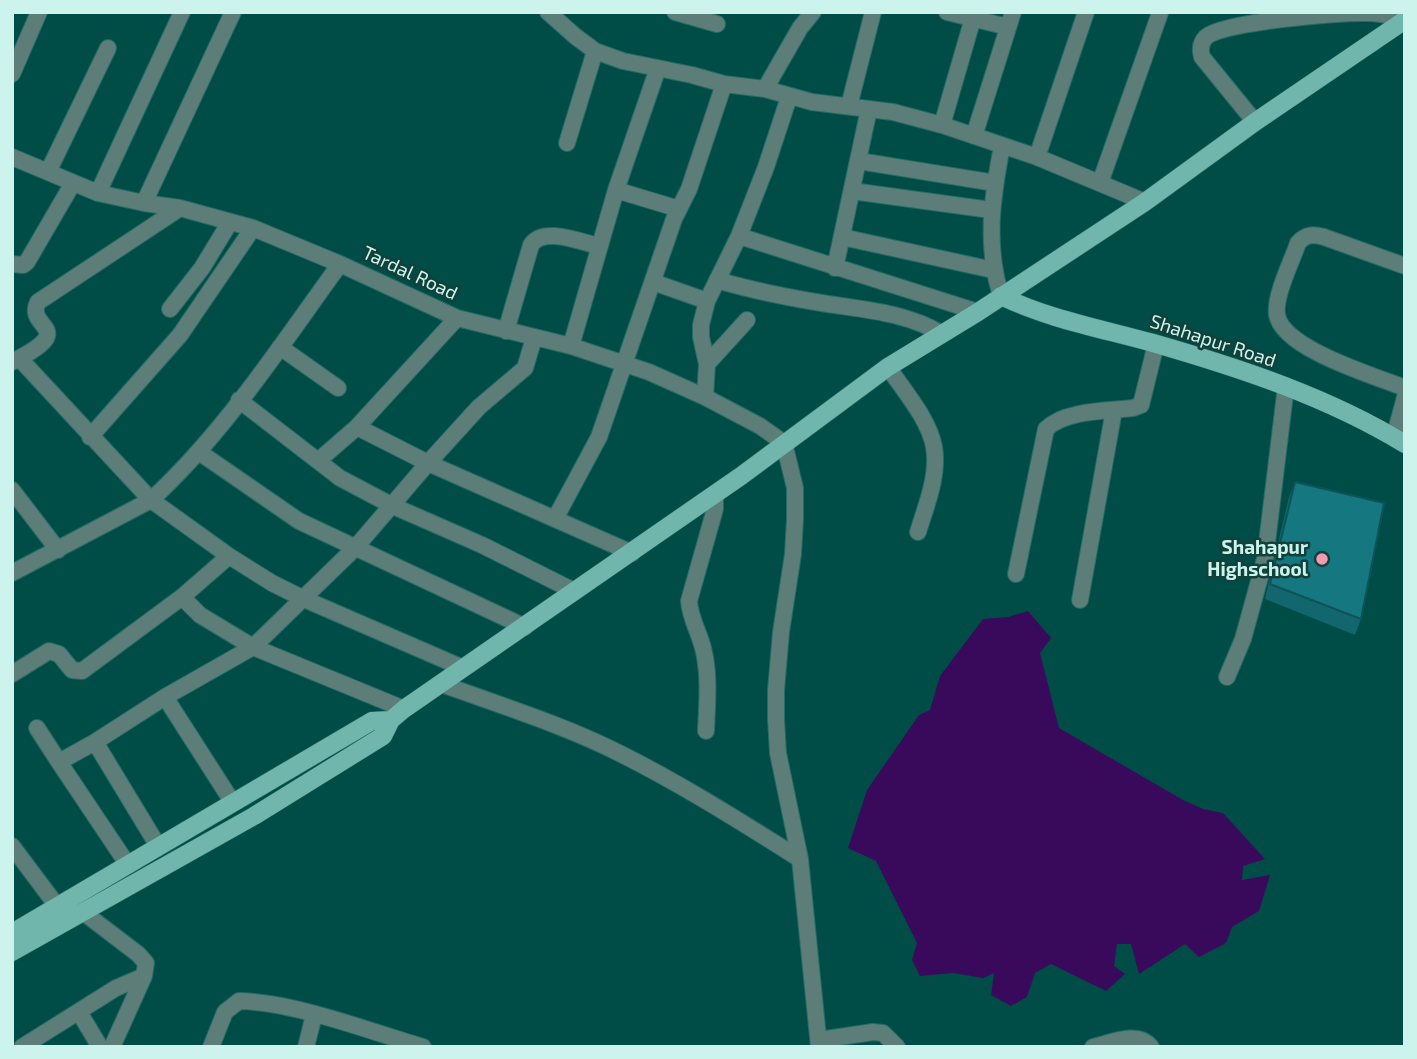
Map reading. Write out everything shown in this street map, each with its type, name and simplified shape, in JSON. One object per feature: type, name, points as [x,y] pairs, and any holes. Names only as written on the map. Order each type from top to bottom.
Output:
[{"type":"main road","points":[[12,933],[372,721],[397,715],[632,553],[888,367],[978,312],[1145,202],[1255,122],[1405,20]]},
{"type":"main road","name":"Shahapur Road","points":[[1001,296],[1028,308],[1156,344],[1286,386],[1345,412],[1400,441]]},
{"type":"main road","points":[[12,952],[254,816],[383,736],[397,715]]},
{"type":"street","points":[[12,74],[39,12]]},
{"type":"street","points":[[98,193],[182,12]]},
{"type":"street","points":[[144,203],[233,12]]},
{"type":"street","points":[[548,12],[595,51],[623,61],[724,84],[765,89],[789,97],[893,112],[942,125],[1037,157],[1145,202]]},
{"type":"street","points":[[675,12],[717,23]]},
{"type":"street","points":[[765,89],[813,12]]},
{"type":"street","points":[[849,106],[873,12]]},
{"type":"street","points":[[947,12],[973,18],[1010,19],[974,136]]},
{"type":"street","points":[[1037,157],[1086,12]]},
{"type":"street","points":[[1100,183],[1160,13]]},
{"type":"street","points":[[1255,122],[1202,57],[1200,48],[1204,38],[1214,33],[1271,20],[1367,13],[1405,20]]},
{"type":"street","points":[[942,125],[973,18]]},
{"type":"street","points":[[48,172],[108,48]]},
{"type":"street","points":[[567,143],[595,51]]},
{"type":"street","points":[[572,346],[616,190],[658,68]]},
{"type":"street","points":[[556,517],[599,437],[724,84]]},
{"type":"street","points":[[705,397],[707,364],[701,338],[707,301],[739,236],[789,97]]},
{"type":"street","points":[[835,268],[869,109]]},
{"type":"street","points":[[1001,296],[993,270],[991,210],[1002,146]]},
{"type":"street","name":"Tardal Road","points":[[12,157],[98,193],[180,208],[253,228],[340,264],[457,318],[572,346],[649,372],[705,397],[760,426],[784,443]]},
{"type":"street","points":[[859,161],[995,183]]},
{"type":"street","points":[[12,264],[23,265],[27,262],[73,183]]},
{"type":"street","points":[[616,190],[680,209]]},
{"type":"street","points":[[852,191],[991,210]]},
{"type":"street","points":[[180,208],[38,302],[36,313],[48,332],[48,340],[16,360],[151,500],[229,556],[303,599],[463,668]]},
{"type":"street","points":[[170,309],[202,268],[230,222]]},
{"type":"street","points":[[90,437],[180,335],[253,228]]},
{"type":"street","points":[[1405,267],[1324,237],[1313,234],[1304,237],[1298,243],[1277,300],[1277,315],[1282,327],[1303,345],[1405,388]]},
{"type":"street","points":[[506,331],[535,238],[542,235],[551,236],[599,246]]},
{"type":"street","points":[[739,236],[978,312]]},
{"type":"street","points":[[842,237],[993,270]]},
{"type":"street","points":[[12,573],[151,500],[199,452],[340,264]]},
{"type":"street","points":[[717,280],[764,293],[890,314],[914,320],[942,334]]},
{"type":"street","points":[[653,282],[707,301]]},
{"type":"street","points":[[319,460],[357,427],[457,318]]},
{"type":"street","points":[[707,364],[747,320]]},
{"type":"street","points":[[58,762],[253,647],[355,548],[479,407],[525,369],[534,338]]},
{"type":"street","points":[[1016,574],[1046,429],[1065,417],[1141,405],[1156,344]]},
{"type":"street","points":[[280,347],[338,388]]},
{"type":"street","points":[[888,367],[926,426],[934,446],[935,465],[918,532]]},
{"type":"street","points":[[1227,677],[1243,639],[1265,559],[1286,386]]},
{"type":"street","points":[[1400,441],[1405,397]]},
{"type":"street","points":[[239,400],[340,478],[393,506],[482,545],[574,591]]},
{"type":"street","points":[[1080,600],[1114,410]]},
{"type":"street","points":[[357,427],[428,463],[556,517],[632,553]]},
{"type":"street","points":[[784,443],[795,488],[795,519],[793,554],[781,632],[776,719],[778,753],[800,859],[819,1043],[873,1032],[883,1033],[897,1047]]},
{"type":"street","points":[[199,452],[299,521],[525,627]]},
{"type":"street","points":[[12,490],[58,550]]},
{"type":"street","points":[[706,731],[707,680],[703,648],[690,613],[689,600],[715,509],[715,494]]},
{"type":"street","points":[[12,674],[49,651],[59,654],[72,670],[82,671],[183,597],[229,556]]},
{"type":"street","points":[[183,597],[200,615],[253,647],[397,715]]},
{"type":"street","points":[[442,684],[556,725],[620,753],[693,792],[800,859]]},
{"type":"street","points":[[165,697],[233,803]]},
{"type":"street","points":[[37,728],[128,864]]},
{"type":"street","points":[[95,742],[158,846]]},
{"type":"street","points":[[12,846],[57,906]]},
{"type":"street","points":[[83,912],[146,963],[144,976],[112,1047]]},
{"type":"street","points":[[22,1047],[116,988],[144,976]]},
{"type":"street","points":[[211,1047],[225,1012],[239,1001],[253,1001],[314,1015],[423,1047]]},
{"type":"street","points":[[79,1012],[100,1047]]},
{"type":"street","points":[[306,1047],[314,1015]]},
{"type":"street","points":[[1093,1047],[1131,1038],[1145,1040],[1151,1047]]},
{"type":"street","points":[[12,1041],[16,1047]]},
{"type":"shaded area","points":[[1028,611],[1051,638],[1040,653],[1059,728],[1183,800],[1203,809],[1223,813],[1265,859],[1243,866],[1242,880],[1270,875],[1259,911],[1232,927],[1226,943],[1199,957],[1185,944],[1139,974],[1131,944],[1117,944],[1114,966],[1125,974],[1106,991],[1051,964],[1035,973],[1027,997],[1011,1006],[991,995],[994,973],[983,978],[953,973],[920,976],[912,960],[917,943],[876,861],[848,848],[867,790],[919,715],[930,710],[940,676],[983,619],[1008,617]]},
{"type":"building","name":"Shahapur Highschool","points":[[1295,482],[1384,503],[1361,619],[1270,584]]},
{"type":"place","name":"Shahapur Highschool","points":[[1322,559]]}]
